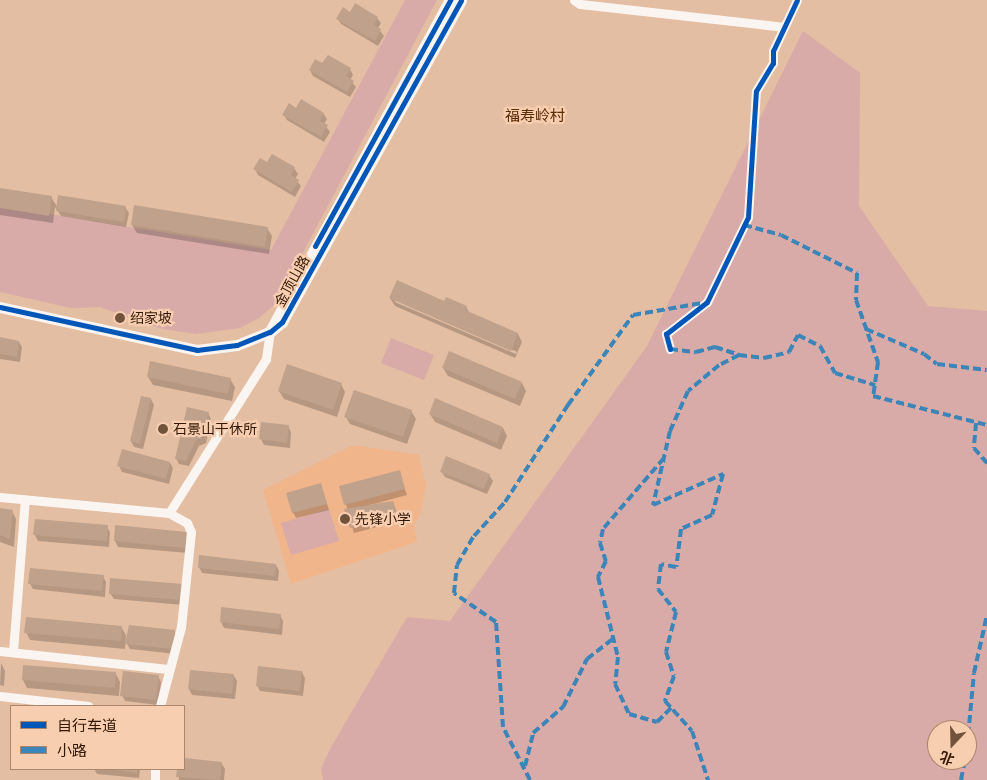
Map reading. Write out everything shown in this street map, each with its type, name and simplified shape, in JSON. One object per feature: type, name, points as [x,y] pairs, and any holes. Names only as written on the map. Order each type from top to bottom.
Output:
[{"type":"street","name":"金顶山路","points":[[270,332],[450,0]]},
{"type":"street","name":"金顶山路","points":[[0,306],[197,350],[237,345],[270,332],[282,322],[461,0]]},
{"type":"street","points":[[574,0],[580,4],[784,27]]},
{"type":"street","points":[[670,349],[666,334],[706,302],[748,217],[756,91],[773,63],[773,51],[797,0]]},
{"type":"street","points":[[169,513],[266,359],[270,332]]},
{"type":"street","points":[[0,497],[169,513],[187,523],[191,532],[181,627],[160,705]]},
{"type":"street","points":[[13,650],[25,499]]},
{"type":"street","points":[[0,651],[13,650],[168,669]]},
{"type":"street","points":[[0,696],[79,705]]},
{"type":"shaded area","points":[[405,0],[437,0],[275,304],[259,318],[240,328],[196,334],[163,329],[100,307],[71,308],[0,292],[0,206],[271,250]]},
{"type":"shaded area","points":[[803,31],[860,73],[859,206],[928,306],[987,311],[987,780],[323,780],[321,769],[330,749],[407,617],[450,621],[647,346]]},
{"type":"shaded area","points":[[391,338],[434,355],[424,380],[381,363]]},
{"type":"shaded area","name":"先锋小学","points":[[353,445],[419,455],[426,485],[421,513],[414,525],[417,542],[291,584],[263,490]]},
{"type":"shaded area","points":[[329,509],[339,541],[291,555],[281,523]]},
{"type":"building","points":[[355,3],[378,17],[374,25],[381,29],[375,41],[336,19],[343,7],[350,12]]},
{"type":"building","points":[[328,55],[351,68],[346,76],[354,81],[347,92],[309,70],[315,59],[322,63]]},
{"type":"building","points":[[301,99],[324,113],[320,121],[328,125],[321,137],[282,115],[289,103],[296,108]]},
{"type":"building","points":[[272,154],[295,167],[291,175],[299,180],[292,192],[253,169],[260,158],[267,162]]},
{"type":"building","points":[[0,188],[52,196],[49,216],[0,208]]},
{"type":"building","points":[[58,195],[126,206],[124,222],[56,211]]},
{"type":"building","points":[[134,205],[268,227],[265,247],[131,225]]},
{"type":"building","points":[[397,280],[444,301],[446,297],[467,306],[465,310],[518,333],[511,351],[389,298]]},
{"type":"building","points":[[0,337],[19,341],[17,357],[0,354]]},
{"type":"building","points":[[449,351],[522,382],[515,399],[442,368]]},
{"type":"building","points":[[150,361],[231,378],[228,394],[147,377]]},
{"type":"building","points":[[287,364],[342,383],[333,410],[278,391]]},
{"type":"building","points":[[354,390],[412,410],[403,437],[344,417]]},
{"type":"building","points":[[141,396],[151,398],[140,444],[130,441]]},
{"type":"building","points":[[435,398],[503,427],[497,443],[429,414]]},
{"type":"building","points":[[187,407],[209,412],[203,437],[196,440],[186,461],[175,459]]},
{"type":"building","points":[[261,422],[289,425],[287,443],[259,439]]},
{"type":"building","points":[[122,449],[170,462],[166,479],[117,466]]},
{"type":"building","points":[[446,456],[490,474],[484,489],[440,472]]},
{"type":"building","points":[[400,470],[405,489],[344,505],[339,486]]},
{"type":"building","points":[[321,483],[327,504],[292,513],[286,493]]},
{"type":"building","points":[[393,501],[397,515],[350,528],[344,509]]},
{"type":"building","points":[[0,508],[13,510],[10,539],[0,535]]},
{"type":"building","points":[[35,519],[108,525],[107,541],[33,535]]},
{"type":"building","points":[[115,525],[187,532],[185,548],[114,541]]},
{"type":"building","points":[[199,555],[276,564],[275,576],[198,568]]},
{"type":"building","points":[[30,568],[104,575],[102,591],[28,584]]},
{"type":"building","points":[[110,578],[183,584],[182,600],[109,594]]},
{"type":"building","points":[[221,607],[281,614],[279,629],[220,622]]},
{"type":"building","points":[[26,617],[122,626],[121,641],[24,633]]},
{"type":"building","points":[[129,625],[175,630],[173,649],[125,644]]},
{"type":"building","points":[[23,665],[116,672],[115,688],[22,680]]},
{"type":"building","points":[[258,666],[302,671],[300,691],[256,686]]},
{"type":"building","points":[[190,670],[234,674],[232,694],[188,689]]},
{"type":"building","points":[[123,671],[159,675],[156,700],[120,696]]},
{"type":"building","points":[[185,758],[222,762],[220,780],[176,777],[177,770],[185,770]]},
{"type":"building","points":[[117,770],[137,770],[137,773]]},
{"type":"marked path","points":[[744,225],[781,235],[857,273],[856,300],[878,362],[873,396],[987,425]]},
{"type":"marked path","points":[[530,780],[503,727],[496,622],[454,593],[457,565],[474,536],[505,502],[568,405],[633,315],[702,303]]},
{"type":"marked path","points":[[866,329],[924,354],[937,364],[987,370]]},
{"type":"marked path","points":[[739,355],[764,358],[789,352],[798,335],[820,346],[835,373],[875,385]]},
{"type":"marked path","points":[[670,349],[696,352],[715,347],[739,355],[719,365],[688,391],[670,431],[653,505],[723,474],[712,515],[681,529],[676,567],[661,564],[658,589],[676,612],[666,652],[674,676],[665,701],[692,731],[708,780]]},
{"type":"marked path","points":[[976,423],[974,448],[987,463]]},
{"type":"marked path","points":[[664,458],[603,529],[600,543],[606,561],[598,577],[618,657],[615,684],[629,714],[657,722],[671,708]]},
{"type":"marked path","points":[[970,720],[974,673],[987,615]]},
{"type":"marked path","points":[[525,766],[533,733],[563,707],[587,659],[614,638]]},
{"type":"marked path","points":[[961,780],[963,770]]},
{"type":"cycle path","points":[[315,246],[450,0]]},
{"type":"cycle path","points":[[0,307],[197,350],[237,345],[270,332],[282,322],[461,0]]},
{"type":"cycle path","points":[[670,349],[666,334],[707,302],[748,217],[756,91],[773,63],[773,51],[797,0]]},
{"type":"place","name":"绍家坡","points":[[120,318]]},
{"type":"place","name":"石景山干休所","points":[[163,429]]},
{"type":"place","name":"先锋小学","points":[[345,519]]},
{"type":"district","name":"福寿岭村","points":[[535,116]]}]
